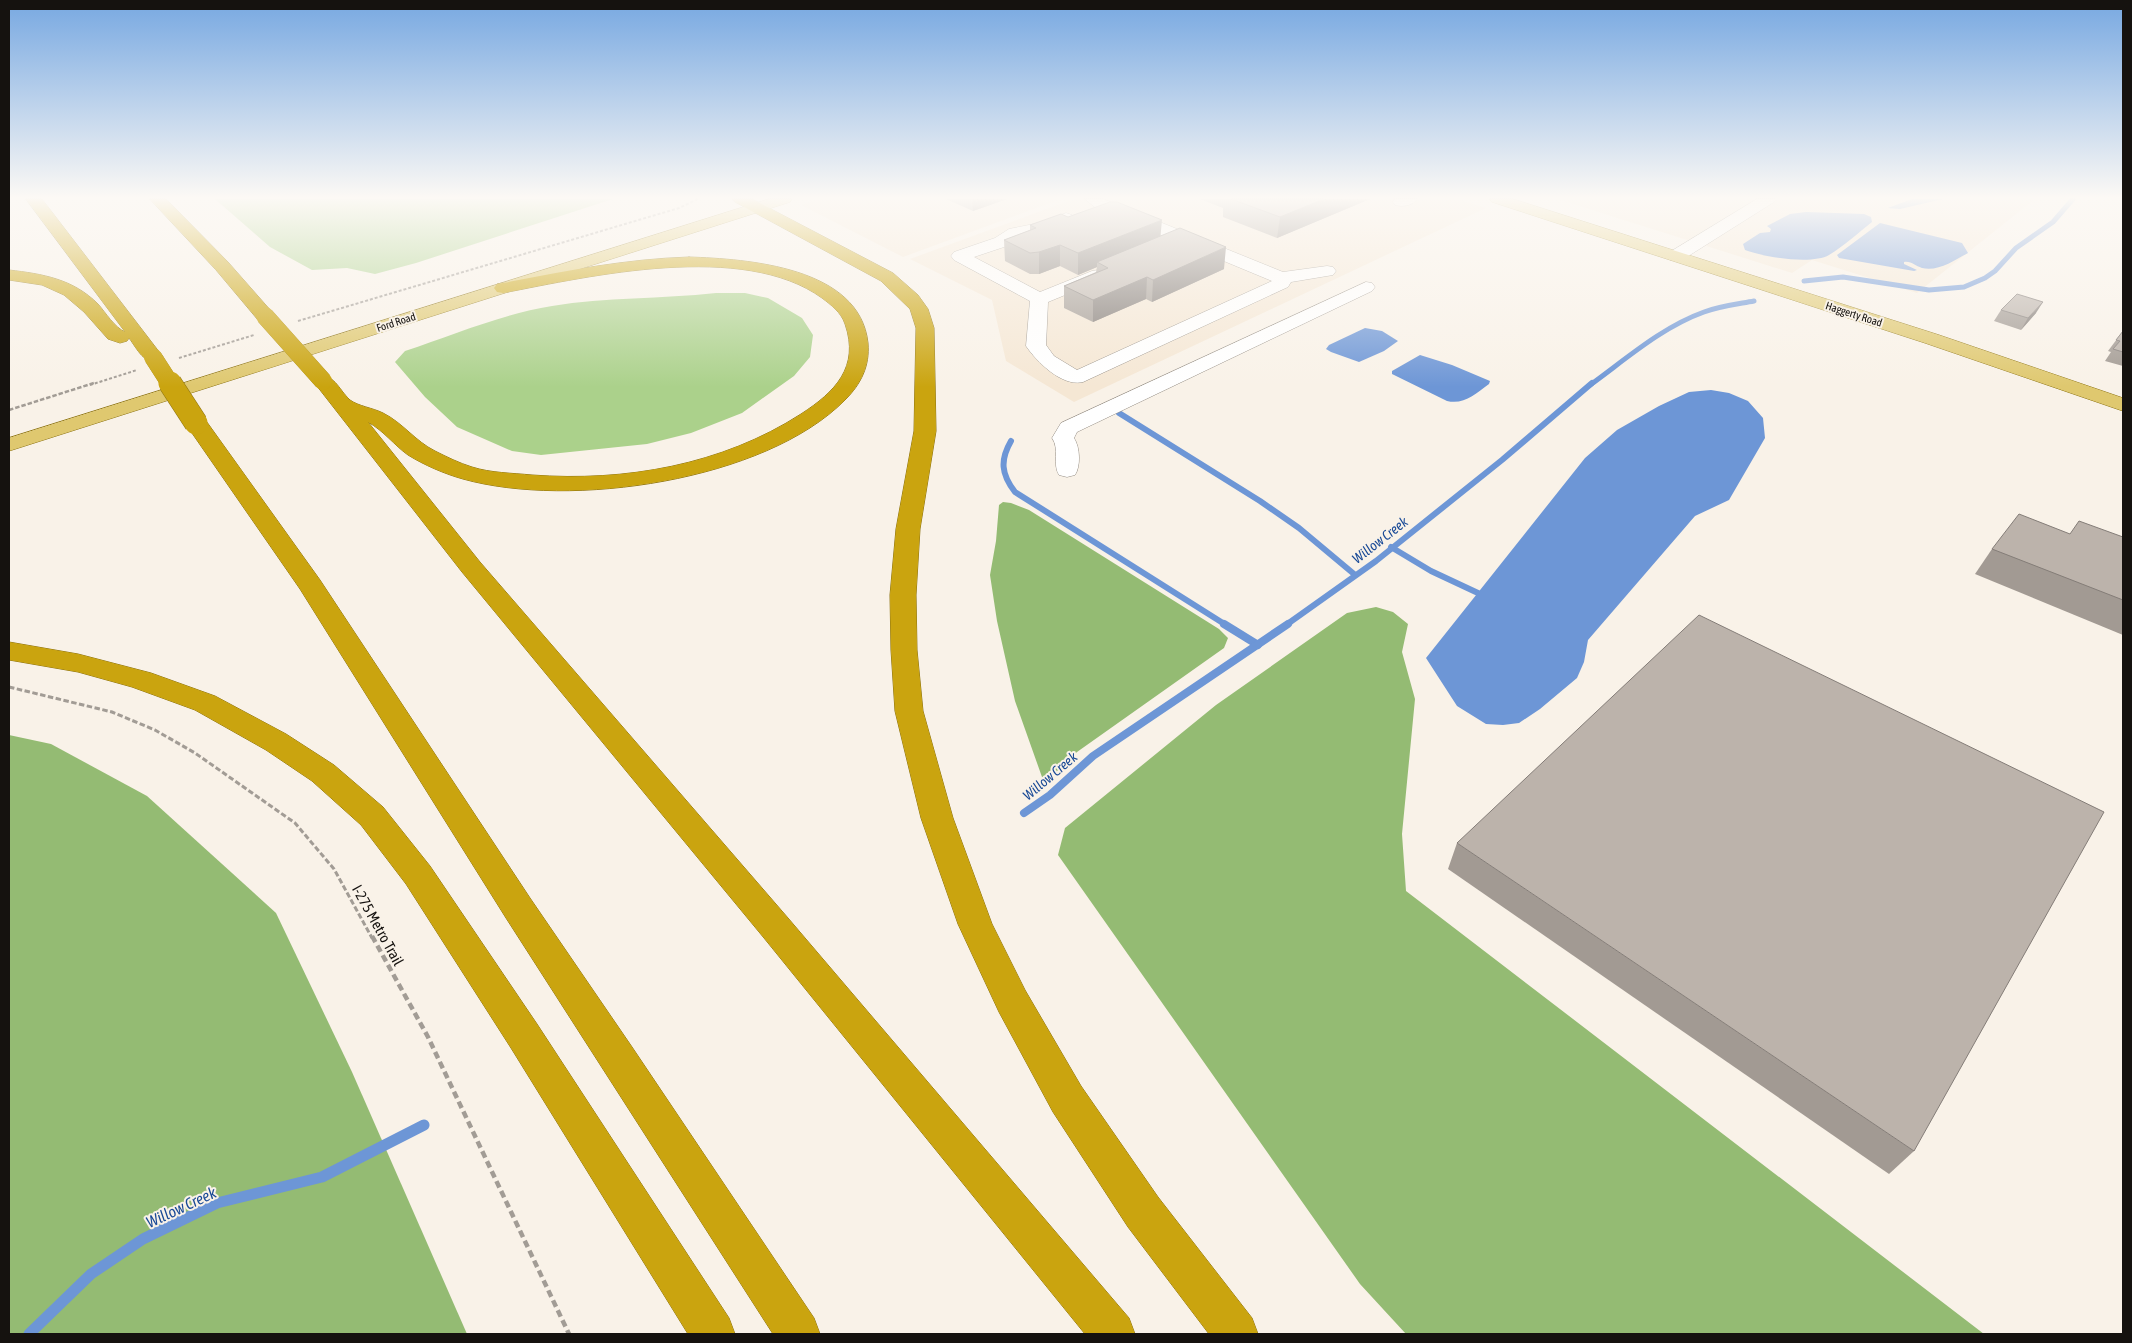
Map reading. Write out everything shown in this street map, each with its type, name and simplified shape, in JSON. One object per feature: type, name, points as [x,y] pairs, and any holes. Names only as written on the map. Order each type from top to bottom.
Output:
[{"type":"highway","points":[[78,262],[144,357],[196,423],[311,586],[518,908],[798,1334]]},
{"type":"highway","points":[[218,262],[262,325],[323,381],[344,405],[472,568],[776,928],[1113,1334]]},
{"type":"highway","points":[[503,288],[636,264],[662,262]]},
{"type":"highway","points":[[344,405],[383,421],[417,450],[467,473],[530,482],[592,484],[627,480],[698,467],[745,451],[783,434],[814,415],[851,381],[859,353],[852,317],[839,301],[817,286],[792,276],[732,264],[684,262]]},
{"type":"highway","points":[[858,262],[887,277],[905,290],[919,309],[925,328],[925,430],[908,529],[903,595],[904,650],[909,711],[937,818],[975,924],[1012,1001],[1068,1098],[1143,1212],[1236,1334]]},
{"type":"highway","points":[[9,275],[38,279],[69,289],[90,306],[115,335],[144,357]]},
{"type":"highway","points":[[9,651],[78,663],[140,680],[205,704],[276,742],[324,773],[372,816],[418,875],[713,1334]]},
{"type":"main road","name":"Ford Road","points":[[9,427],[547,262]]},
{"type":"main road","name":"Ford Road","points":[[9,445],[503,288],[576,262]]},
{"type":"main road","name":"Haggerty Road","points":[[1693,262],[1941,342],[2123,405]]},
{"type":"lane","points":[[970,262],[1039,299]]},
{"type":"lane","points":[[1241,262],[1282,278],[1327,270]]},
{"type":"lane","points":[[1039,299],[1112,269]]},
{"type":"lane","points":[[1039,299],[1036,346],[1047,360],[1076,378],[1282,283],[1282,278]]},
{"type":"lane","points":[[1067,470],[1067,444],[1063,438],[1070,428],[1085,419],[1366,287]]},
{"type":"path","points":[[292,323],[498,262]]},
{"type":"path","points":[[175,359],[262,325]]},
{"type":"path","points":[[9,410],[144,357]]},
{"type":"path","name":"I-275 Metro Trail","points":[[9,688],[112,712],[155,730],[195,753],[295,823],[334,869],[428,1037],[569,1334]]},
{"type":"shaded area","points":[[915,262],[1372,262],[1074,402],[1006,361],[992,300]]},
{"type":"shaded area","points":[[1756,262],[1809,262],[1792,273]]},
{"type":"shaded area","points":[[1817,262],[1956,262],[1917,293]]},
{"type":"green space","points":[[297,262],[420,262],[375,274],[347,268],[312,270]]},
{"type":"green space","points":[[716,293],[745,293],[768,298],[802,318],[813,335],[810,357],[794,376],[742,413],[691,433],[647,444],[541,455],[512,451],[457,427],[425,397],[395,362],[405,351],[496,320],[533,310],[593,301]]},
{"type":"green space","points":[[1003,502],[1029,510],[1219,629],[1228,638],[1224,648],[1077,752],[1053,775],[1042,777],[1015,701],[997,621],[990,575],[996,541],[999,505]]},
{"type":"green space","points":[[1376,607],[1393,612],[1408,624],[1402,652],[1415,699],[1402,834],[1406,891],[1984,1334],[1406,1334],[1360,1284],[1058,855],[1065,828],[1216,705],[1347,613]]},
{"type":"green space","points":[[9,735],[51,744],[147,796],[276,913],[352,1072],[467,1334],[9,1334]]},
{"type":"water","points":[[1860,262],[1952,262],[1940,267],[1928,269],[1904,262],[1904,264],[1917,270]]},
{"type":"water","points":[[1365,328],[1382,331],[1398,341],[1384,351],[1359,362],[1326,349],[1329,345]]},
{"type":"water","points":[[1420,355],[1452,365],[1490,381],[1489,384],[1469,398],[1453,402],[1447,401],[1392,374],[1392,371]]},
{"type":"water","points":[[1711,390],[1729,393],[1748,401],[1763,418],[1765,438],[1729,500],[1695,516],[1588,640],[1584,662],[1577,678],[1540,709],[1519,723],[1503,725],[1486,724],[1457,706],[1426,658],[1585,458],[1617,430],[1659,406],[1689,392]]},
{"type":"building","points":[[1097,262],[1194,262],[1153,280],[1147,277],[1093,300],[1064,286],[1108,268]]},
{"type":"building","points":[[2017,294],[2043,302],[2028,318],[2001,310]]},
{"type":"building","points":[[2123,331],[2123,352],[2113,349],[2120,341],[2116,340]]},
{"type":"building","points":[[2019,514],[2070,534],[2079,521],[2123,537],[2123,600],[1992,549]]},
{"type":"building","points":[[1699,615],[2104,812],[1914,1151],[1457,843]]},
{"type":"waterway","name":"Willow Creek","points":[[1804,281],[1843,277],[1929,290],[1964,287],[1985,278],[2004,262]]},
{"type":"waterway","name":"Willow Creek","points":[[1590,385],[1645,344],[1689,318],[1716,308],[1754,301]]},
{"type":"waterway","name":"Willow Creek","points":[[1392,548],[1502,460],[1592,383]]},
{"type":"waterway","points":[[1119,413],[1260,501],[1299,528],[1354,574]]},
{"type":"waterway","points":[[1011,441],[1005,454],[1004,467],[1007,479],[1015,492],[1226,625]]},
{"type":"waterway","name":"Willow Creek","points":[[1286,625],[1392,548]]},
{"type":"waterway","points":[[1392,548],[1431,571],[1478,593]]},
{"type":"waterway","points":[[1224,624],[1257,645]]},
{"type":"waterway","name":"Willow Creek","points":[[1257,645],[1288,624]]},
{"type":"waterway","name":"Willow Creek","points":[[1024,813],[1050,795],[1093,756],[1257,645]]},
{"type":"waterway","name":"Willow Creek","points":[[29,1334],[91,1274],[143,1239],[217,1203],[322,1177],[424,1125]]}]
